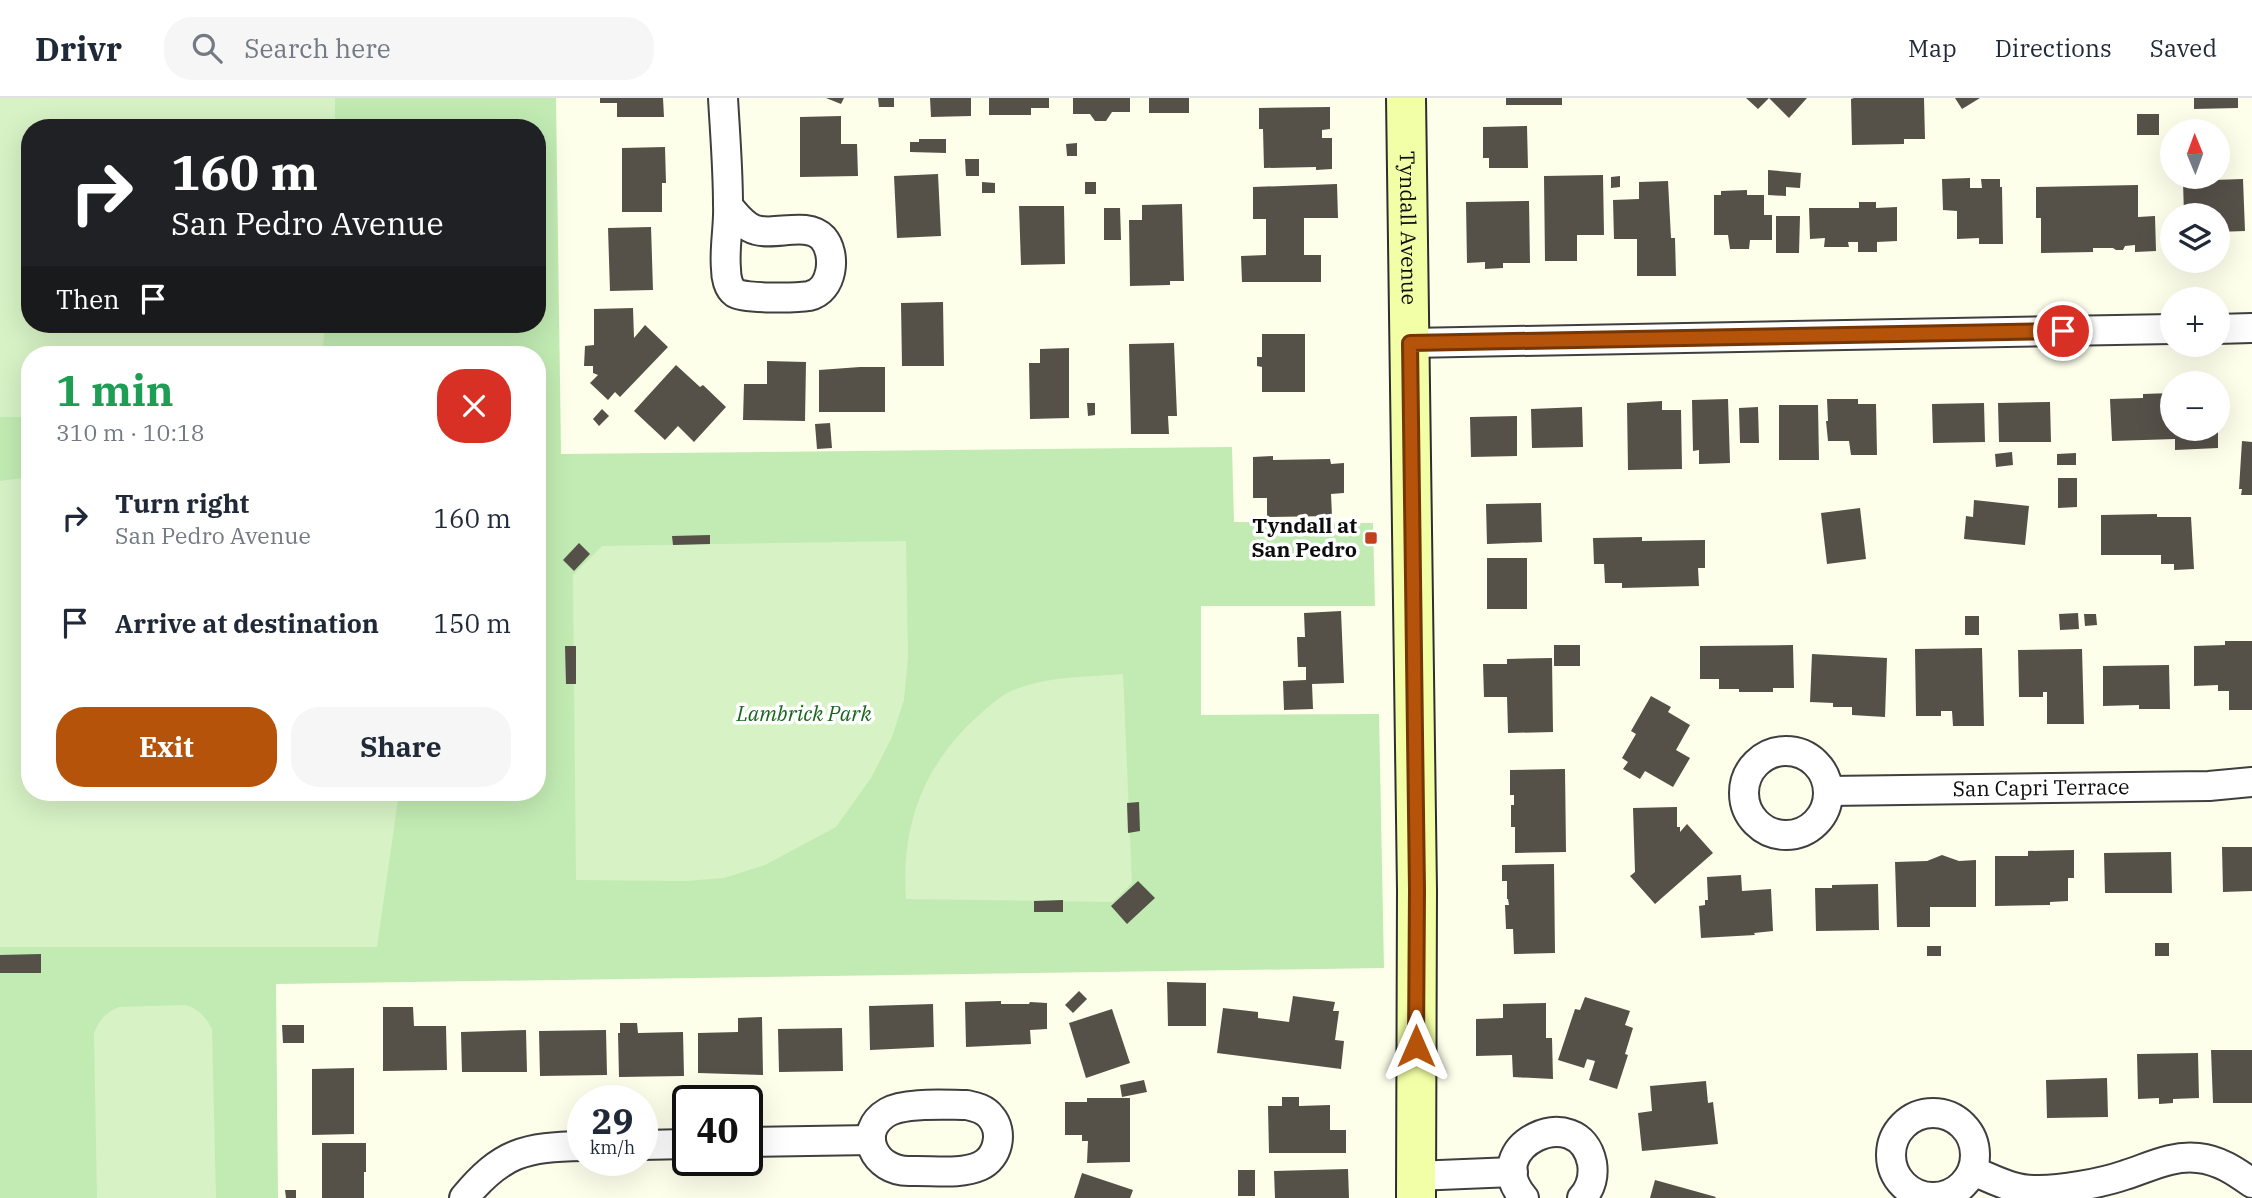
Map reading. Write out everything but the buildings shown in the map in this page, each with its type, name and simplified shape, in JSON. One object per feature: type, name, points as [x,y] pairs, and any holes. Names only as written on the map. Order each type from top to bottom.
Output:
[{"type":"street","points":[[723,98],[728,206]]},
{"type":"street","name":"Tyndall Avenue","points":[[1406,98],[1417,890],[1416,1187]]},
{"type":"street","points":[[2230,328],[2252,328]]},
{"type":"street","points":[[1410,343],[2160,329]]},
{"type":"street","name":"San Capri Terrace","points":[[1829,791],[2209,786],[2252,782]]},
{"type":"street","points":[[1524,1198],[1515,1184],[1515,1158],[1522,1146],[1532,1137],[1545,1132],[1572,1136],[1583,1145],[1591,1157],[1592,1183],[1582,1198]]},
{"type":"street","points":[[763,1142],[871,1140]]},
{"type":"street","points":[[464,1198],[495,1165],[515,1154],[567,1147]]},
{"type":"street","points":[[1973,1171],[2011,1187],[2034,1191],[2124,1175],[2162,1161],[2198,1158],[2227,1166],[2252,1183]]},
{"type":"street","points":[[1416,1187],[1513,1172]]},
{"type":"green space","name":"Lambrick Park","points":[[0,98],[556,98],[561,454],[1232,447],[1234,522],[1373,523],[1375,606],[1201,606],[1201,715],[1379,714],[1384,968],[276,984],[278,1198],[0,1198]]},
{"type":"green space","points":[[0,98],[335,98],[335,119],[21,119],[21,333],[324,333],[323,346],[21,346],[21,417],[0,417]]},
{"type":"green space","points":[[21,478],[21,801],[398,801],[377,947],[0,947],[0,481]]},
{"type":"green space","points":[[906,541],[908,657],[904,700],[892,737],[871,778],[836,827],[765,865],[724,878],[686,881],[576,880],[573,575],[602,546]]},
{"type":"green space","points":[[1123,674],[1132,883],[1113,902],[906,899],[907,846],[912,822],[930,776],[959,735],[993,703],[1016,689],[1059,679]]},
{"type":"green space","points":[[185,1005],[201,1014],[212,1029],[216,1198],[97,1198],[96,1028],[107,1014],[119,1007]]},
{"type":"place","name":"Tyndall at San Pedro","points":[[1371,538]]},
{"type":"route","points":[[1416,1046],[1417,890],[1410,343],[2063,331]]}]
